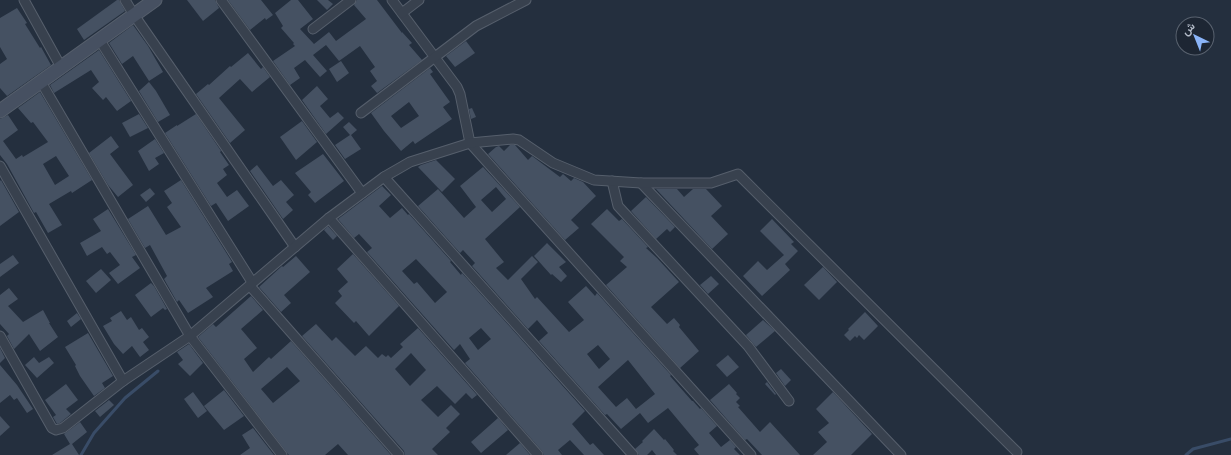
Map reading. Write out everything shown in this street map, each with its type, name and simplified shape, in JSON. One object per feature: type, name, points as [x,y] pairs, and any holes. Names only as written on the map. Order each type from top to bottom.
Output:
[{"type":"street","points":[[24,0],[61,67]]},
{"type":"street","points":[[125,0],[295,246]]},
{"type":"street","points":[[0,111],[155,0]]},
{"type":"street","points":[[221,0],[362,193]]},
{"type":"street","points":[[313,29],[351,0]]},
{"type":"street","points":[[392,0],[457,87],[460,94],[470,142],[751,455]]},
{"type":"street","points":[[402,13],[419,0]]},
{"type":"street","points":[[360,113],[476,26],[526,0]]},
{"type":"street","points":[[99,39],[251,284],[399,455]]},
{"type":"street","points":[[41,82],[190,336],[282,455]]},
{"type":"street","points":[[0,336],[52,428],[56,430],[63,428],[123,381],[190,336],[329,218],[384,177],[410,162],[470,142],[513,139],[518,140],[553,163],[594,180],[641,183],[711,183],[738,174],[1017,452]]},
{"type":"street","points":[[0,166],[123,381]]},
{"type":"street","points":[[384,177],[633,455]]},
{"type":"street","points":[[612,181],[618,206],[748,346],[789,401]]},
{"type":"street","points":[[641,183],[901,455]]},
{"type":"street","points":[[329,218],[538,455]]},
{"type":"building","points":[[119,0],[125,11],[84,40],[77,29]]},
{"type":"building","points":[[187,0],[215,0],[219,8],[203,21]]},
{"type":"building","points":[[228,0],[261,0],[273,15],[266,20],[265,18],[250,30]]},
{"type":"building","points":[[291,0],[298,0],[313,19],[300,29],[314,44],[329,32],[336,41],[366,19],[354,5],[357,0],[377,0],[402,33],[412,43],[409,45],[422,60],[377,93],[371,86],[377,81],[370,71],[375,67],[360,46],[339,61],[326,45],[313,55],[327,71],[320,77],[305,60],[294,68],[300,78],[290,85],[273,61],[295,46],[281,28],[283,26],[275,13]]},
{"type":"building","points":[[317,0],[328,0],[333,4],[327,10]]},
{"type":"building","points":[[17,8],[27,23],[25,24],[51,65],[7,96],[0,88],[0,64],[7,59],[0,47],[0,18]]},
{"type":"building","points":[[133,25],[148,46],[163,72],[149,81],[133,56],[122,64],[109,43]]},
{"type":"building","points":[[466,41],[475,53],[455,67],[446,56]]},
{"type":"building","points":[[99,50],[131,101],[117,111],[106,97],[103,100],[92,88],[99,82],[91,70],[54,93],[50,85]]},
{"type":"building","points":[[248,53],[261,69],[263,67],[270,77],[252,92],[240,79],[219,98],[245,130],[230,143],[196,94]]},
{"type":"building","points":[[341,61],[349,73],[337,82],[329,69]]},
{"type":"building","points":[[430,68],[433,72],[430,74],[450,102],[443,107],[452,119],[415,144],[413,141],[401,151],[371,113]],"holes":[[[409,102],[419,116],[401,128],[391,116]]]},
{"type":"building","points":[[149,82],[170,115],[158,122],[139,91]]},
{"type":"building","points":[[317,86],[328,99],[320,106],[330,118],[338,112],[344,118],[326,134],[302,100]]},
{"type":"building","points":[[40,92],[92,180],[72,193],[71,191],[49,204],[62,225],[48,233],[36,212],[34,213],[7,164],[0,155],[0,119],[8,115],[18,130],[3,141],[16,159],[22,155],[23,157],[48,142],[33,122],[31,123],[18,108]],"holes":[[[56,156],[69,176],[55,185],[43,164]]]},
{"type":"building","points":[[472,108],[476,117],[471,119],[469,109]]},
{"type":"building","points":[[139,114],[148,128],[130,137],[122,123]]},
{"type":"building","points":[[196,114],[229,165],[223,169],[227,175],[217,183],[227,197],[237,190],[249,206],[228,221],[216,203],[211,206],[165,133]]},
{"type":"building","points":[[302,121],[317,142],[296,160],[280,137]]},
{"type":"building","points":[[349,122],[357,130],[351,135],[361,149],[345,159],[335,145],[350,135],[343,127]]},
{"type":"building","points":[[111,136],[119,147],[110,154],[133,185],[118,197],[108,185],[89,153]]},
{"type":"building","points":[[155,139],[164,153],[155,158],[159,164],[149,171],[138,151]]},
{"type":"building","points":[[510,145],[515,145],[528,160],[532,156],[560,177],[563,174],[571,181],[574,178],[583,182],[596,196],[571,220],[579,228],[565,240],[488,154],[496,147],[499,146],[504,151]]},
{"type":"building","points":[[323,154],[344,181],[315,203],[308,195],[311,192],[295,173]]},
{"type":"building","points":[[436,160],[455,179],[442,192],[418,167]]},
{"type":"building","points":[[257,165],[273,186],[281,180],[294,195],[286,202],[293,210],[283,219],[250,171]]},
{"type":"building","points":[[483,167],[520,207],[485,239],[504,262],[496,268],[508,280],[532,256],[538,262],[521,279],[535,299],[537,297],[569,332],[584,320],[568,302],[586,286],[595,296],[597,293],[671,375],[670,376],[692,401],[700,409],[701,408],[717,426],[709,433],[721,447],[730,440],[736,447],[734,449],[740,455],[699,455],[694,449],[699,445],[668,408],[648,423],[640,413],[621,429],[607,414],[605,415],[539,341],[548,333],[537,320],[528,329],[472,266],[475,263],[463,250],[460,253],[418,206],[438,189],[464,218],[476,207],[460,186]],"holes":[[[496,187],[506,199],[492,212],[481,200]],[[598,345],[610,359],[599,369],[587,354]],[[628,360],[655,394],[636,409],[627,398],[616,407],[598,387]]]},
{"type":"building","points":[[1,180],[19,212],[0,226],[0,181]]},
{"type":"building","points":[[181,180],[232,262],[229,264],[233,271],[206,288],[213,297],[188,313],[179,300],[177,302],[164,279],[167,276],[150,245],[145,248],[128,219],[148,206],[166,235],[181,227],[167,207],[172,203],[164,191]]},
{"type":"building","points":[[382,186],[391,195],[379,206],[390,218],[402,208],[408,215],[409,214],[451,261],[450,262],[461,275],[462,273],[585,411],[572,424],[590,445],[593,443],[604,455],[584,455],[570,440],[558,450],[562,455],[544,455],[465,363],[470,359],[460,344],[454,350],[367,252],[372,248],[359,234],[354,238],[338,219]],"holes":[[[416,259],[447,292],[435,303],[417,282],[414,284],[402,271]],[[481,328],[491,339],[478,350],[469,338]]]},
{"type":"building","points":[[150,188],[155,194],[146,202],[140,195]]},
{"type":"building","points":[[656,189],[677,189],[684,197],[693,189],[706,189],[722,206],[711,216],[728,234],[712,249]]},
{"type":"building","points":[[646,197],[675,227],[670,232],[667,229],[656,239],[631,211]]},
{"type":"building","points":[[108,209],[136,255],[132,257],[140,268],[118,284],[109,273],[120,265],[110,252],[107,254],[102,247],[87,256],[80,243],[101,231],[93,219]]},
{"type":"building","points":[[607,209],[619,221],[622,219],[648,247],[646,248],[679,282],[651,307],[667,324],[674,318],[680,325],[679,327],[699,351],[680,368],[606,285],[627,267],[620,261],[624,257],[591,224]]},
{"type":"building","points":[[772,219],[794,242],[791,244],[798,251],[785,264],[790,270],[762,296],[743,276],[758,261],[767,270],[784,255],[760,231]]},
{"type":"building","points":[[328,226],[337,236],[333,240],[324,230]]},
{"type":"building","points":[[547,243],[566,262],[559,267],[567,276],[561,282],[552,274],[551,275],[534,256]]},
{"type":"building","points":[[353,254],[399,306],[369,336],[356,321],[354,323],[335,303],[342,296],[338,291],[348,282],[337,269]]},
{"type":"building","points":[[13,255],[19,263],[0,277],[0,264]]},
{"type":"building","points":[[296,256],[310,272],[284,295],[291,303],[281,312],[259,287],[282,266],[283,267]]},
{"type":"building","points":[[823,267],[837,282],[819,300],[804,285]]},
{"type":"building","points":[[101,269],[111,280],[96,293],[86,281]]},
{"type":"building","points":[[711,276],[719,284],[708,294],[700,285]]},
{"type":"building","points":[[151,283],[167,309],[165,310],[163,308],[151,317],[135,295]]},
{"type":"building","points":[[9,288],[18,299],[8,306],[23,322],[43,310],[58,337],[40,351],[29,334],[14,349],[7,336],[9,334],[0,324],[0,295]]},
{"type":"building","points":[[251,296],[263,310],[241,329],[257,348],[244,359],[253,372],[269,357],[271,359],[291,341],[391,455],[348,455],[338,444],[325,455],[289,455],[198,337],[213,324],[216,327]],"holes":[[[287,367],[300,381],[273,403],[261,389]]]},
{"type":"building","points":[[121,311],[127,320],[131,317],[139,330],[142,328],[149,337],[143,342],[149,350],[140,357],[132,346],[123,354],[114,344],[103,326],[112,321],[110,318]]},
{"type":"building","points":[[865,312],[878,326],[864,340],[859,335],[857,338],[855,336],[850,341],[844,335]]},
{"type":"building","points":[[77,313],[81,319],[71,327],[67,321]]},
{"type":"building","points":[[763,320],[775,331],[756,347],[746,335]]},
{"type":"building","points":[[316,324],[332,341],[336,337],[355,356],[366,346],[378,358],[382,354],[386,357],[388,355],[391,358],[403,347],[400,344],[418,328],[477,395],[472,399],[466,393],[455,404],[437,386],[421,400],[438,417],[451,405],[460,414],[446,428],[450,432],[432,449],[438,455],[405,455],[404,451],[302,336]],"holes":[[[411,353],[426,370],[410,386],[395,369]]]},
{"type":"building","points":[[88,333],[113,376],[102,383],[105,388],[94,396],[80,376],[75,366],[76,365],[65,347]]},
{"type":"building","points":[[189,344],[203,363],[190,376],[178,364],[183,360],[177,352]]},
{"type":"building","points":[[0,348],[5,358],[0,363]]},
{"type":"building","points":[[728,355],[739,367],[727,377],[716,365]]},
{"type":"building","points":[[34,357],[39,363],[49,357],[54,363],[37,378],[25,365]]},
{"type":"building","points":[[0,365],[17,385],[33,409],[27,413],[17,398],[14,400],[10,395],[0,403]]},
{"type":"building","points":[[781,369],[791,380],[785,386],[776,373]]},
{"type":"building","points":[[767,382],[776,394],[775,395],[765,384]]},
{"type":"building","points":[[66,384],[78,400],[66,409],[71,414],[57,424],[53,417],[56,415],[45,400]]},
{"type":"building","points":[[729,384],[740,398],[736,402],[740,406],[738,407],[760,432],[770,422],[800,455],[762,455],[747,439],[745,440],[710,400]]},
{"type":"building","points":[[224,390],[244,416],[224,430],[204,406]]},
{"type":"building","points":[[193,392],[207,411],[198,418],[184,399]]},
{"type":"building","points":[[833,392],[872,434],[851,455],[813,455],[827,442],[818,432],[829,423],[816,409]]},
{"type":"building","points":[[109,400],[114,405],[100,417],[95,411]]},
{"type":"building","points":[[0,416],[10,427],[0,436]]},
{"type":"building","points":[[498,418],[508,430],[481,453],[471,442]]},
{"type":"building","points":[[80,422],[87,432],[72,444],[79,455],[52,455],[70,444],[64,434]]},
{"type":"building","points":[[253,428],[274,455],[240,455],[250,448],[242,435]]},
{"type":"building","points":[[654,429],[664,440],[665,439],[677,455],[656,455],[652,450],[647,455],[639,455],[635,449]]},
{"type":"building","points":[[520,443],[530,455],[506,455]]},
{"type":"waterway","points":[[81,455],[94,433],[125,398],[158,371]]},
{"type":"waterway","points":[[1186,455],[1193,449],[1231,439]]}]
